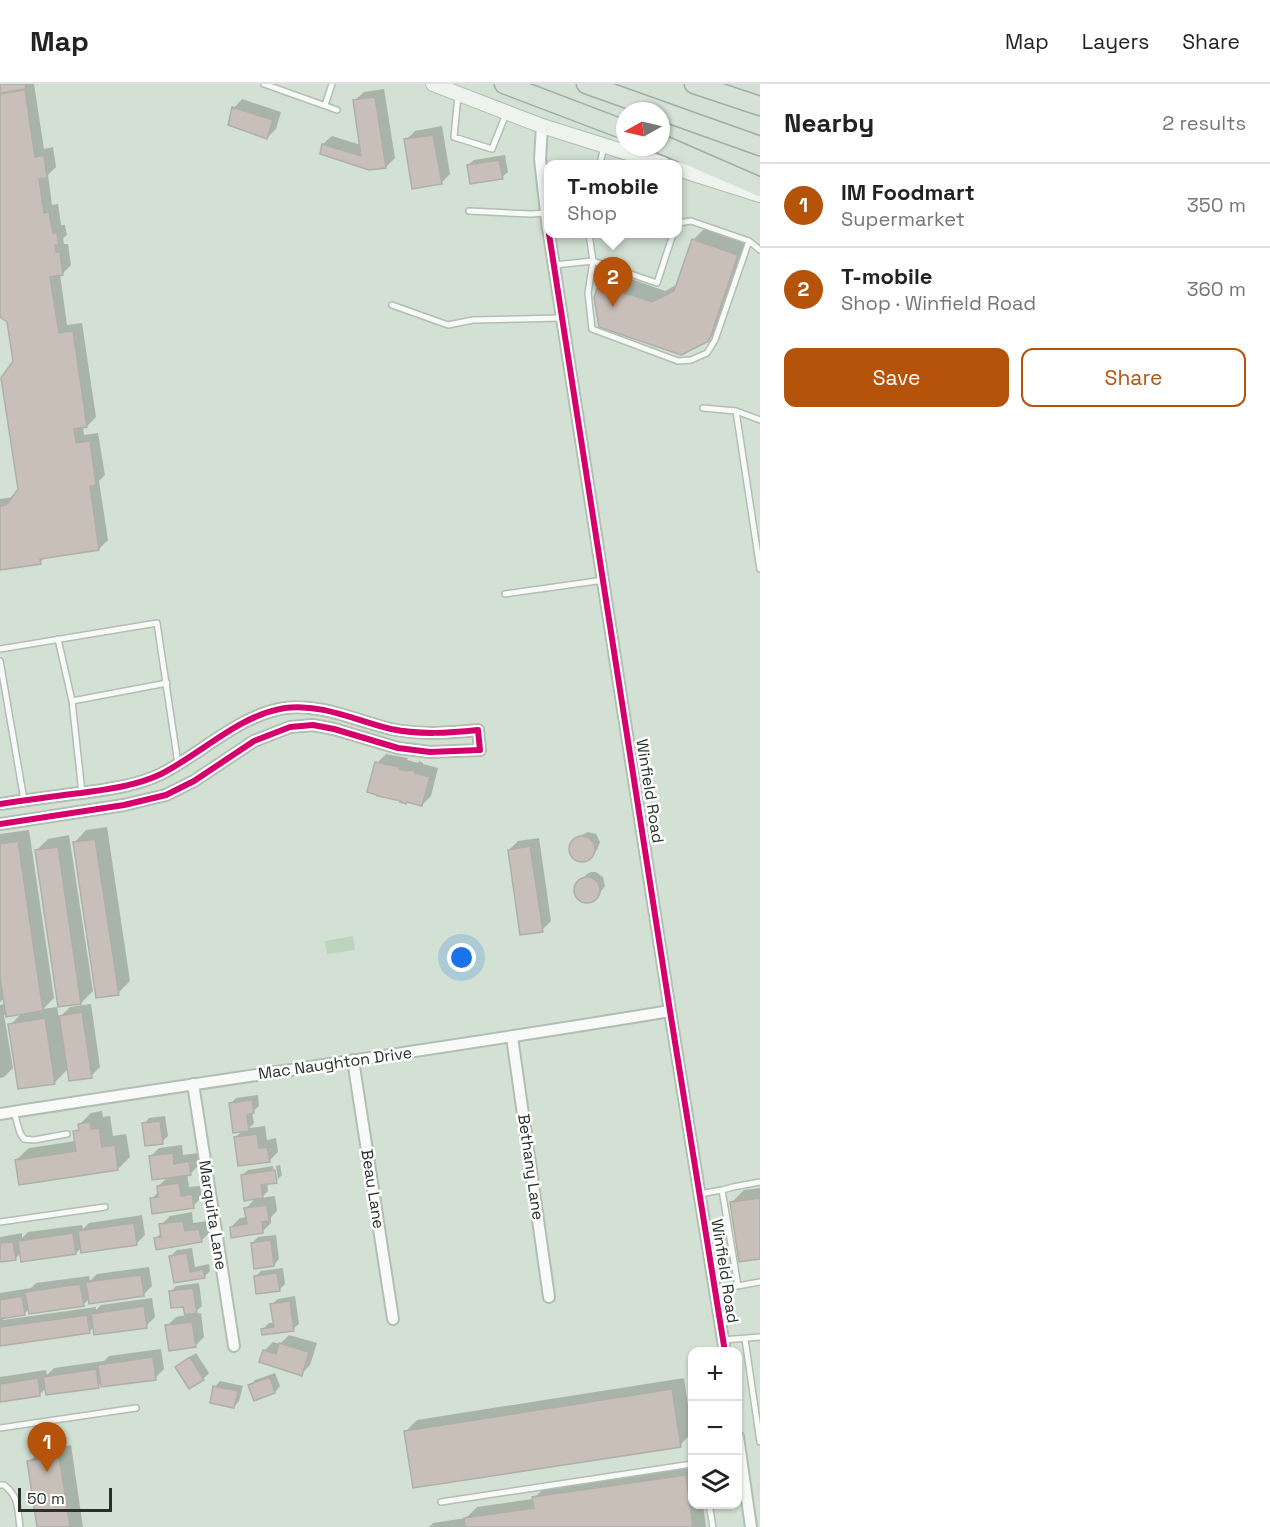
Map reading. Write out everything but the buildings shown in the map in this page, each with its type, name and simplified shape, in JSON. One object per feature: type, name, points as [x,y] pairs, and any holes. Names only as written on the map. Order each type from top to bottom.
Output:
[{"type":"highway","points":[[504,84],[616,127]]},
{"type":"highway","points":[[586,84],[760,146]]},
{"type":"highway","points":[[694,84],[760,106]]},
{"type":"highway","points":[[670,148],[760,187]]},
{"type":"main road","points":[[433,84],[542,126],[647,160]]},
{"type":"main road","points":[[682,170],[760,195]]},
{"type":"street","name":"Winfield Road","points":[[542,126],[540,159],[544,195]]},
{"type":"street","name":"Winfield Road","points":[[550,238],[724,1346]]},
{"type":"street","points":[[0,804],[116,789],[160,775],[248,719],[287,708],[322,710],[392,729],[417,733],[477,730],[480,750],[430,752],[398,748],[313,725],[290,727],[254,741],[194,781],[166,795],[137,802],[0,824]]},
{"type":"street","points":[[287,708],[290,727]]},
{"type":"street","points":[[132,784],[137,802]]},
{"type":"street","name":"Mac Naughton Drive","points":[[0,1114],[670,1011]]},
{"type":"street","name":"Bethany Lane","points":[[512,1037],[549,1297]]},
{"type":"street","name":"Beau Lane","points":[[353,1060],[393,1319]]},
{"type":"street","name":"Marquita Lane","points":[[193,1084],[234,1346]]},
{"type":"street","points":[[742,1475],[750,1527]]},
{"type":"lane","points":[[264,84],[337,110]]},
{"type":"lane","points":[[325,105],[332,84]]},
{"type":"lane","points":[[459,94],[454,137],[492,149],[506,112]]},
{"type":"lane","points":[[601,160],[604,146]]},
{"type":"lane","points":[[469,211],[544,213]]},
{"type":"lane","points":[[682,222],[691,221],[749,242],[760,250]]},
{"type":"lane","points":[[590,238],[594,261],[588,293],[592,329],[678,361],[692,360],[707,353],[714,340],[749,242]]},
{"type":"lane","points":[[554,265],[594,261],[657,283],[672,238]]},
{"type":"lane","points":[[392,305],[448,325],[473,320],[562,318]]},
{"type":"lane","points":[[703,408],[736,411],[760,420]]},
{"type":"lane","points":[[736,411],[760,569]]},
{"type":"lane","points":[[505,594],[603,580]]},
{"type":"lane","points":[[0,649],[157,623],[178,764]]},
{"type":"lane","points":[[58,639],[72,701],[82,793]]},
{"type":"lane","points":[[0,661],[24,800]]},
{"type":"lane","points":[[72,701],[167,683]]},
{"type":"lane","points":[[14,1112],[24,1139],[34,1140],[67,1134]]},
{"type":"lane","points":[[699,1194],[760,1182]]},
{"type":"lane","points":[[723,1190],[738,1286]]},
{"type":"lane","points":[[0,1222],[105,1207]]},
{"type":"lane","points":[[715,1290],[760,1282]]},
{"type":"lane","points":[[724,1346],[760,1336]]},
{"type":"lane","points":[[745,1339],[760,1442]]},
{"type":"lane","points":[[0,1428],[136,1408]]},
{"type":"lane","points":[[441,1502],[688,1465]]},
{"type":"lane","points":[[0,1485],[4,1485],[12,1492],[16,1499],[20,1527]]},
{"type":"lane","points":[[710,1509],[713,1527]]},
{"type":"green space","points":[[353,936],[355,950],[327,954],[325,941]]},
{"type":"cycle path","points":[[550,238],[724,1347]]},
{"type":"cycle path","points":[[0,804],[101,790],[142,781],[176,766],[252,718],[285,708],[325,710],[402,731],[434,733],[478,730],[480,750],[430,752],[398,748],[313,725],[290,727],[254,741],[194,781],[166,795],[124,805],[0,824]]},
{"type":"place","name":"T-mobile","points":[[613,307]]},
{"type":"place","name":"IM Foodmart","points":[[47,1472]]}]
